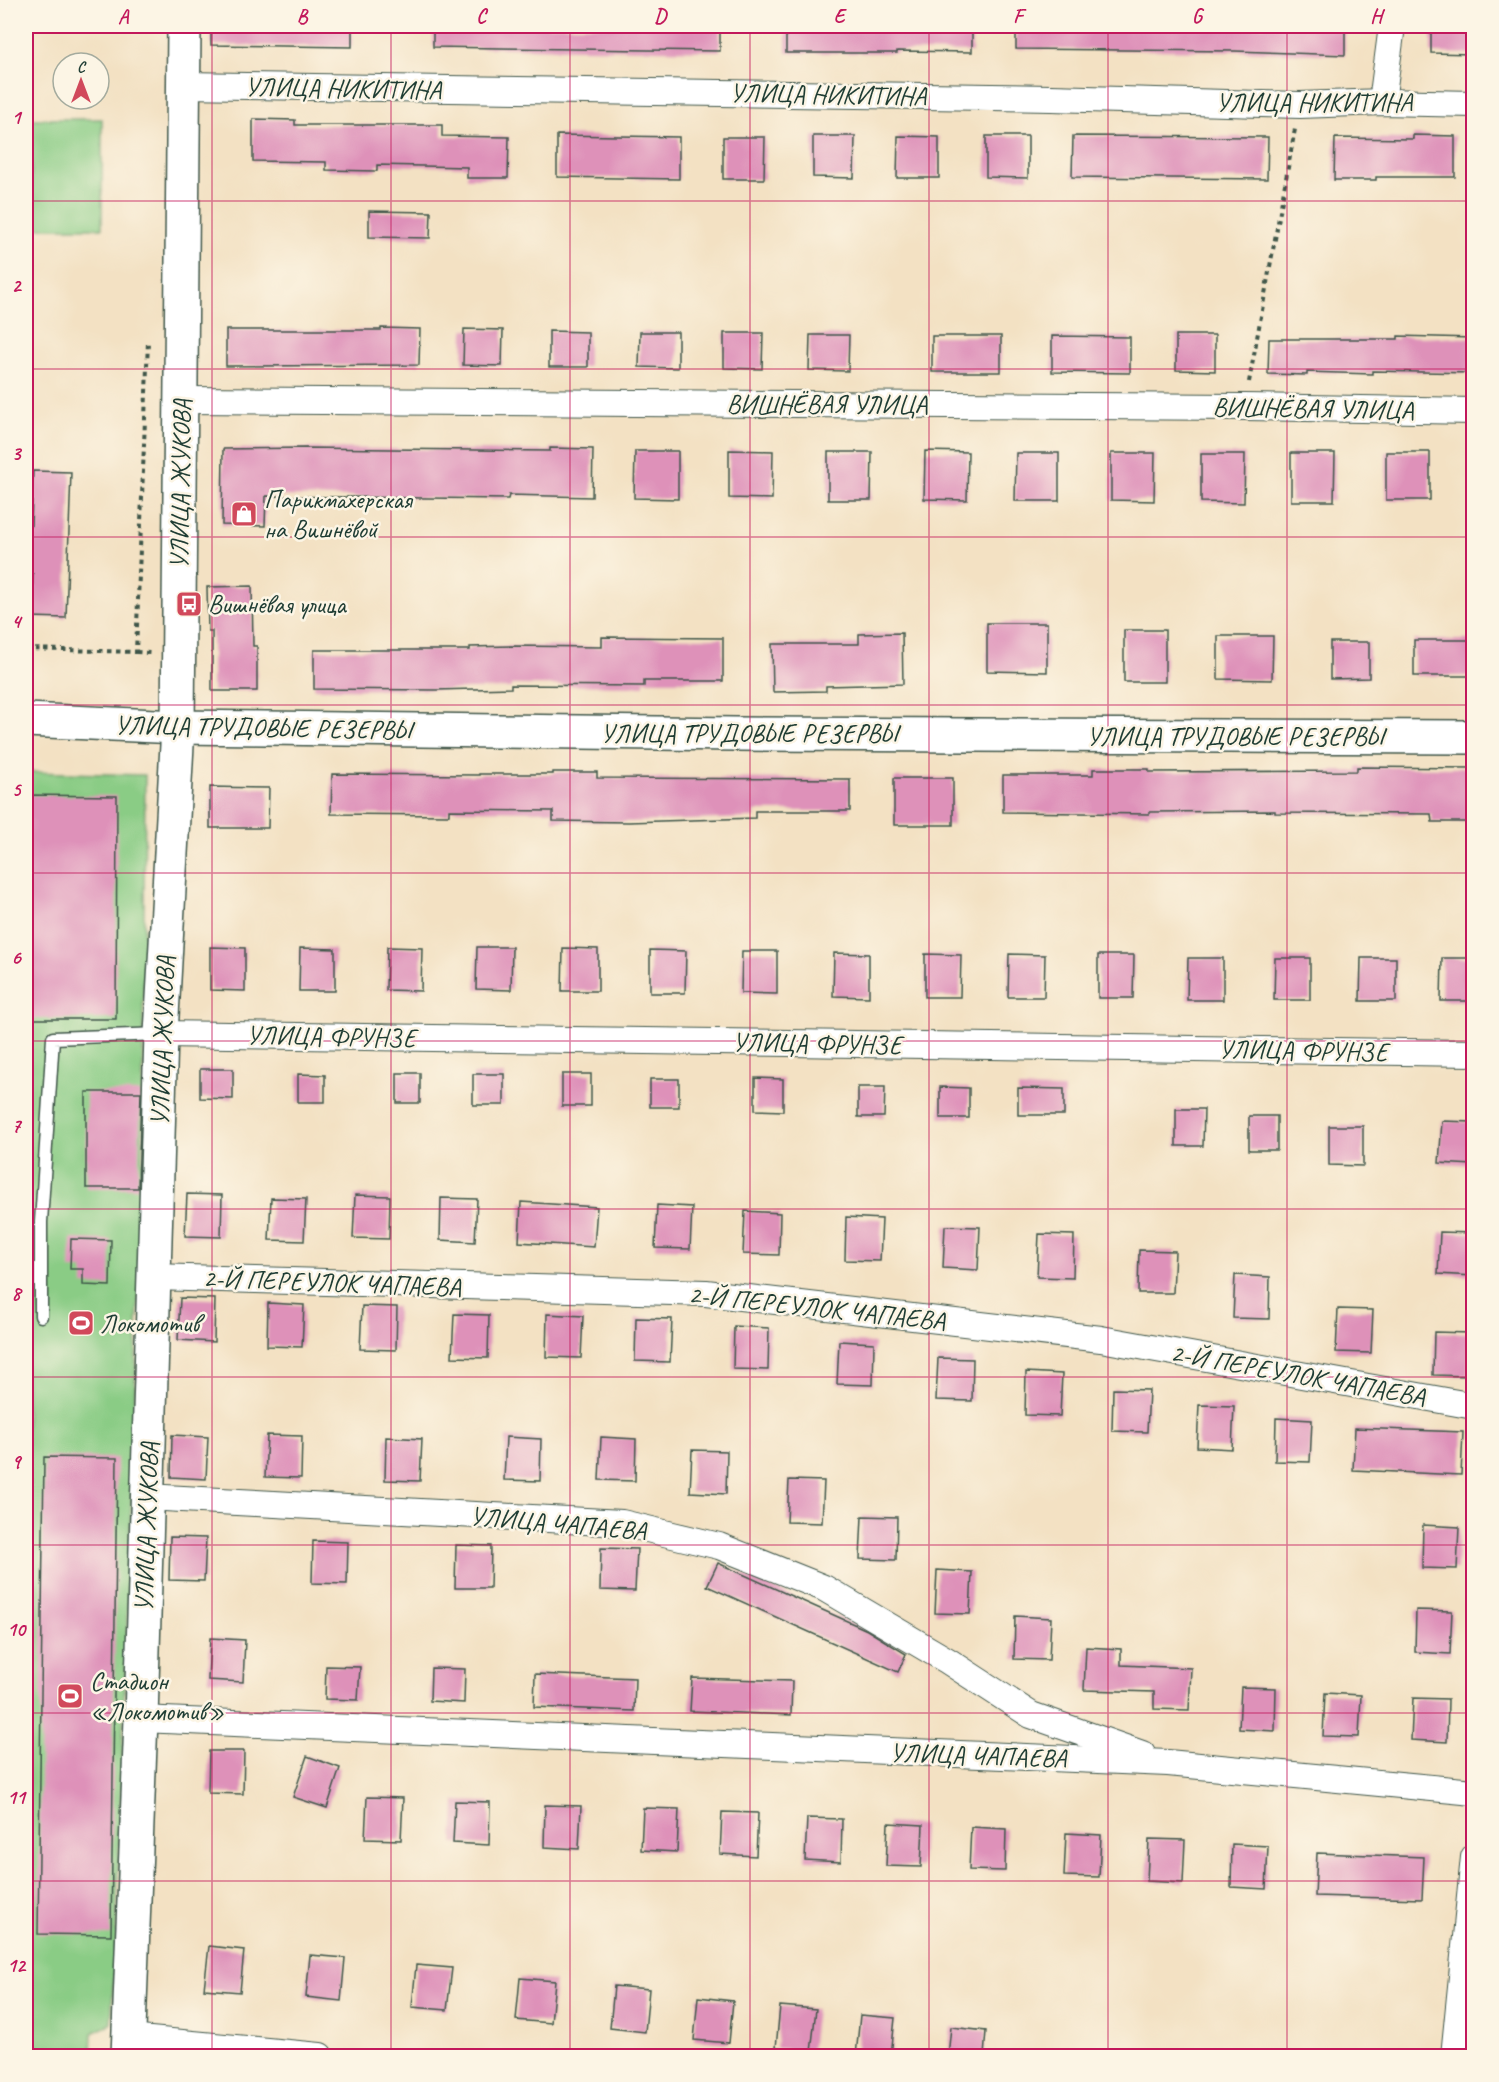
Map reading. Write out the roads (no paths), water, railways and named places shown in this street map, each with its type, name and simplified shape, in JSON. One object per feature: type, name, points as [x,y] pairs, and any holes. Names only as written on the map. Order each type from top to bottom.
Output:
[{"type":"street","name":"УЛИЦА ЖУКОВА","points":[[128,2047],[141,1719],[161,1034],[178,727],[184,26]]},
{"type":"street","points":[[1382,102],[1392,26]]},
{"type":"street","name":"УЛИЦА НИКИТИНА","points":[[183,86],[1051,98],[1300,105],[1382,102],[1473,104]]},
{"type":"street","name":"ВИШНЁВАЯ УЛИЦА","points":[[181,400],[1244,407],[1473,411]]},
{"type":"street","name":"УЛИЦА ТРУДОВЫЕ РЕЗЕРВЫ","points":[[26,720],[178,727],[736,734],[1473,737]]},
{"type":"street","name":"УЛИЦА ФРУНЗЕ","points":[[161,1034],[1473,1053]]},
{"type":"street","name":"2-Й ПЕРЕУЛОК ЧАПАЕВА","points":[[154,1277],[706,1293],[1101,1339],[1473,1406]]},
{"type":"street","name":"УЛИЦА ЧАПАЕВА","points":[[146,1497],[622,1523],[719,1546],[824,1588],[948,1661],[1031,1715],[1168,1763]]},
{"type":"street","name":"УЛИЦА ЧАПАЕВА","points":[[141,1719],[1168,1763],[1473,1792]]},
{"type":"street","points":[[1454,2056],[1473,1857]]},
{"type":"street","points":[[128,2047],[320,2056]]},
{"type":"lane","points":[[40,1316],[40,1222],[52,1038],[161,1034]]},
{"type":"place","name":"Парикмахерская на Вишнёвой","points":[[244,514]]},
{"type":"place","name":"Вишнёвая улица","points":[[189,604]]},
{"type":"place","name":"Локомотив","points":[[81,1323]]},
{"type":"place","name":"Стадион «Локомотив»","points":[[70,1696]]}]
